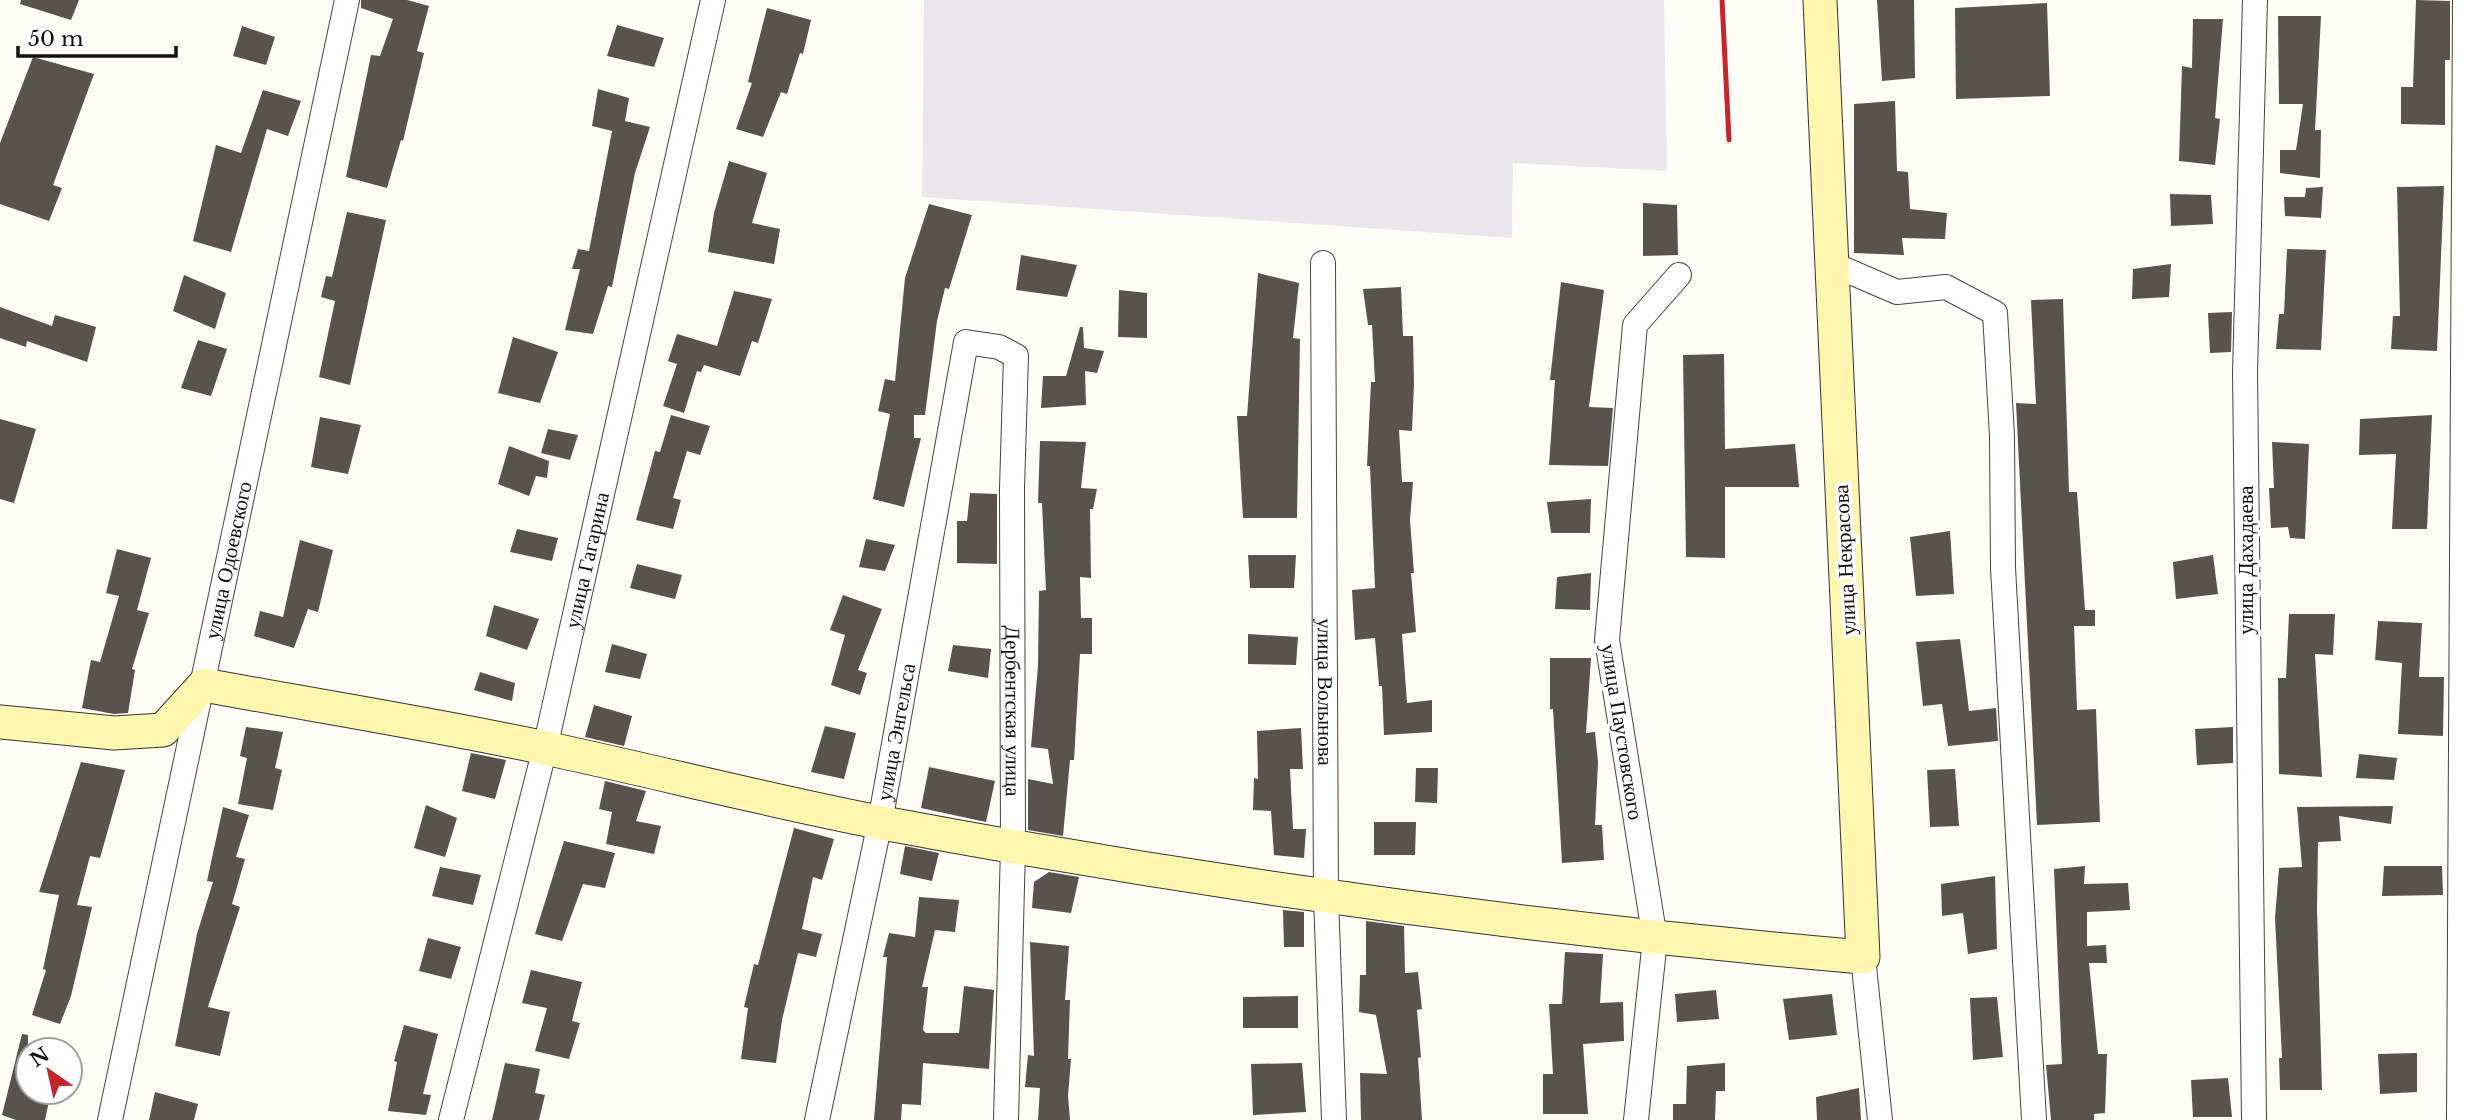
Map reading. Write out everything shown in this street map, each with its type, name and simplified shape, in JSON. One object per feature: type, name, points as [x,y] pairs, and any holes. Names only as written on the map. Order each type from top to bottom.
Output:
[{"type":"street","name":"улица Одоевского","points":[[110,1120],[347,0]]},
{"type":"street","name":"улица Гагарина","points":[[452,1120],[545,748],[713,0]]},
{"type":"street","name":"улица Некрасова","points":[[1820,0],[1863,957],[1880,1120]]},
{"type":"street","name":"улица Дахадаева","points":[[2255,0],[2245,373],[2255,1120]]},
{"type":"street","points":[[2459,1120],[2465,0]]},
{"type":"street","name":"улица Волынова","points":[[1323,263],[1326,897],[1328,1021],[1334,1120]]},
{"type":"street","points":[[1832,264],[1897,292],[1947,287],[1996,313],[2002,436],[2003,568],[2034,1120]]},
{"type":"street","name":"улица Паустовского","points":[[1636,1120],[1655,939],[1607,640],[1635,324],[1679,275]]},
{"type":"street","name":"улица Энгельса","points":[[817,1120],[880,822],[966,342]]},
{"type":"street","name":"Дербентская улица","points":[[966,342],[999,346],[1016,356],[1012,488],[1013,847],[1006,1120]]},
{"type":"street","points":[[0,722],[114,733],[163,730],[204,685],[545,748],[691,783],[1013,847],[1326,897],[1655,939],[1863,957]]},
{"type":"shaded area","points":[[924,0],[1664,0],[1667,171],[1513,163],[1512,238],[922,197]]},
{"type":"building","points":[[21,0],[79,0],[71,20],[20,4]]},
{"type":"building","points":[[361,0],[407,0],[429,6],[417,51],[424,53],[403,141],[401,140],[387,188],[346,177],[371,55],[380,56],[393,19],[361,8]]},
{"type":"building","points":[[1877,0],[1914,0],[1915,78],[1882,81]]},
{"type":"building","points":[[2416,0],[2450,1],[2450,60],[2445,60],[2445,125],[2401,124],[2401,87],[2413,87]]},
{"type":"building","points":[[2047,3],[2050,96],[1956,99],[1955,8]]},
{"type":"building","points":[[767,8],[811,20],[803,54],[800,53],[787,94],[781,92],[763,137],[736,129],[752,83],[748,82]]},
{"type":"building","points":[[2278,16],[2321,16],[2315,130],[2321,130],[2320,178],[2280,173],[2280,150],[2296,150],[2303,104],[2279,104]]},
{"type":"building","points":[[2193,19],[2223,19],[2215,118],[2220,119],[2215,165],[2179,161],[2182,66],[2192,68]]},
{"type":"building","points":[[617,25],[664,38],[654,67],[607,56]]},
{"type":"building","points":[[242,26],[275,37],[266,65],[233,56]]},
{"type":"building","points":[[33,57],[94,74],[53,185],[62,188],[49,221],[0,204],[0,143]]},
{"type":"building","points":[[598,89],[629,98],[625,121],[650,127],[635,173],[612,287],[608,286],[593,334],[565,330],[580,269],[572,269],[578,249],[589,251],[612,131],[592,126]]},
{"type":"building","points":[[263,90],[301,101],[288,136],[267,129],[231,252],[193,241],[216,145],[241,153]]},
{"type":"building","points":[[1895,101],[1897,171],[1908,172],[1910,209],[1947,213],[1945,239],[1902,238],[1904,255],[1854,253],[1854,104]]},
{"type":"building","points":[[729,161],[767,173],[752,223],[780,229],[774,264],[708,252],[714,213]]},
{"type":"building","points":[[2444,186],[2437,351],[2391,349],[2393,316],[2400,316],[2397,187]]},
{"type":"building","points":[[2323,187],[2321,218],[2285,216],[2284,197],[2305,197],[2306,188]]},
{"type":"building","points":[[2170,194],[2211,195],[2213,224],[2171,226]]},
{"type":"building","points":[[1643,203],[1677,205],[1678,255],[1643,256]]},
{"type":"building","points":[[929,204],[972,215],[949,289],[945,288],[937,321],[925,415],[914,415],[914,438],[921,438],[904,507],[873,499],[890,414],[878,411],[885,379],[895,381],[905,278]]},
{"type":"building","points":[[347,212],[386,220],[350,385],[319,377],[335,301],[321,297],[326,276],[332,277]]},
{"type":"building","points":[[2287,249],[2326,250],[2321,350],[2276,349],[2279,314],[2284,314]]},
{"type":"building","points":[[1021,255],[1077,265],[1067,297],[1016,290]]},
{"type":"building","points":[[2171,264],[2169,297],[2132,299],[2133,269]]},
{"type":"building","points":[[1258,273],[1299,283],[1293,338],[1300,339],[1297,518],[1243,518],[1237,416],[1247,416]]},
{"type":"building","points":[[184,275],[226,293],[215,329],[173,311]]},
{"type":"building","points":[[1561,282],[1604,290],[1589,407],[1613,408],[1608,466],[1549,465],[1555,380],[1550,380]]},
{"type":"building","points":[[1401,287],[1403,336],[1413,336],[1412,431],[1399,430],[1402,482],[1413,482],[1410,520],[1414,573],[1411,573],[1416,632],[1402,634],[1407,703],[1432,700],[1432,732],[1384,735],[1382,686],[1379,686],[1375,638],[1355,640],[1352,590],[1375,588],[1370,466],[1367,466],[1371,382],[1375,382],[1372,325],[1368,325],[1363,289]]},
{"type":"building","points":[[1119,290],[1147,293],[1147,338],[1118,337]]},
{"type":"building","points":[[734,291],[772,299],[758,343],[752,341],[740,376],[704,365],[701,372],[697,371],[684,413],[663,406],[677,364],[668,361],[677,334],[717,346]]},
{"type":"building","points":[[2063,299],[2069,492],[2077,492],[2085,610],[2095,610],[2095,626],[2074,626],[2077,710],[2096,709],[2100,822],[2037,825],[2016,403],[2036,404],[2031,300]]},
{"type":"building","points":[[0,307],[52,326],[55,315],[96,327],[87,362],[27,341],[26,347],[0,338]]},
{"type":"building","points":[[2232,312],[2231,352],[2210,353],[2208,313]]},
{"type":"building","points":[[1080,327],[1083,327],[1084,348],[1104,351],[1097,373],[1085,371],[1086,405],[1041,408],[1043,376],[1066,376]]},
{"type":"building","points":[[513,337],[558,352],[540,403],[498,393]]},
{"type":"building","points":[[198,340],[227,349],[211,396],[181,388]]},
{"type":"building","points":[[1724,354],[1725,449],[1795,444],[1799,487],[1725,487],[1725,558],[1686,557],[1683,355]]},
{"type":"building","points":[[671,415],[710,426],[700,455],[687,451],[673,498],[681,500],[673,529],[636,520],[655,451],[660,452]]},
{"type":"building","points":[[2432,415],[2427,529],[2392,529],[2396,454],[2359,455],[2360,419]]},
{"type":"building","points":[[320,417],[361,425],[348,474],[311,467]]},
{"type":"building","points":[[0,419],[36,429],[14,503],[0,499]]},
{"type":"building","points":[[548,429],[578,435],[570,460],[541,453]]},
{"type":"building","points":[[1040,441],[1086,442],[1081,488],[1097,489],[1093,509],[1090,509],[1091,578],[1080,577],[1081,618],[1092,618],[1092,654],[1080,654],[1074,760],[1070,760],[1063,836],[1028,830],[1028,779],[1053,784],[1048,749],[1031,747],[1038,666],[1039,591],[1046,590],[1042,503],[1038,503]]},
{"type":"building","points":[[2272,442],[2309,444],[2305,539],[2290,538],[2288,527],[2271,528],[2269,488],[2274,488]]},
{"type":"building","points":[[509,446],[549,461],[547,478],[536,476],[529,496],[498,484]]},
{"type":"building","points":[[970,493],[997,494],[997,564],[957,563],[957,521],[967,521]]},
{"type":"building","points":[[1591,499],[1590,533],[1551,533],[1547,502]]},
{"type":"building","points":[[517,529],[558,538],[552,561],[510,552]]},
{"type":"building","points":[[1950,531],[1954,594],[1916,596],[1910,537]]},
{"type":"building","points":[[866,539],[895,545],[885,571],[859,567]]},
{"type":"building","points":[[300,540],[333,550],[318,612],[308,609],[294,648],[254,636],[260,611],[283,617]]},
{"type":"building","points":[[117,549],[151,558],[137,610],[149,613],[132,669],[135,670],[128,713],[114,714],[82,708],[91,660],[100,662],[119,596],[106,593]]},
{"type":"building","points":[[1248,555],[1296,555],[1294,588],[1250,588]]},
{"type":"building","points":[[2213,555],[2218,594],[2176,599],[2173,562]]},
{"type":"building","points":[[637,564],[682,575],[675,599],[630,588]]},
{"type":"building","points":[[1591,573],[1590,610],[1555,609],[1557,577]]},
{"type":"building","points":[[843,595],[882,609],[858,670],[867,673],[860,695],[831,685],[845,635],[830,630]]},
{"type":"building","points":[[494,605],[539,619],[527,650],[486,636]]},
{"type":"building","points":[[2289,614],[2335,614],[2333,655],[2315,654],[2322,777],[2279,774],[2278,678],[2286,678]]},
{"type":"building","points":[[2378,621],[2422,623],[2419,677],[2444,677],[2443,736],[2398,734],[2402,663],[2375,660]]},
{"type":"building","points":[[1248,634],[1298,637],[1296,665],[1248,664]]},
{"type":"building","points":[[1960,639],[1969,711],[1996,708],[1998,741],[1948,746],[1942,704],[1923,706],[1916,642]]},
{"type":"building","points":[[612,644],[647,654],[640,679],[605,672]]},
{"type":"building","points":[[953,645],[991,649],[988,678],[948,671]]},
{"type":"building","points":[[1550,658],[1591,658],[1586,733],[1595,732],[1598,762],[1595,825],[1602,825],[1604,860],[1562,863],[1553,709],[1550,709]]},
{"type":"building","points":[[480,672],[515,683],[512,701],[474,690]]},
{"type":"building","points":[[594,705],[632,716],[624,746],[585,737]]},
{"type":"building","points":[[825,726],[856,733],[844,779],[811,772]]},
{"type":"building","points":[[246,727],[283,732],[275,768],[282,770],[273,810],[238,804],[247,758],[240,756]]},
{"type":"building","points":[[2233,727],[2233,763],[2197,765],[2195,729]]},
{"type":"building","points":[[1301,728],[1303,769],[1290,769],[1293,829],[1306,829],[1304,858],[1274,855],[1271,811],[1253,810],[1254,778],[1258,779],[1257,731]]},
{"type":"building","points":[[471,753],[506,760],[495,799],[462,791]]},
{"type":"building","points":[[2359,754],[2397,758],[2394,780],[2356,778]]},
{"type":"building","points":[[81,762],[125,770],[100,858],[90,856],[77,905],[92,907],[71,996],[60,1024],[32,1015],[46,970],[43,969],[59,895],[39,892]]},
{"type":"building","points":[[929,767],[995,781],[986,822],[921,808]]},
{"type":"building","points":[[1416,768],[1438,768],[1437,803],[1415,802]]},
{"type":"building","points":[[1955,769],[1959,826],[1930,827],[1927,770]]},
{"type":"building","points":[[605,781],[646,791],[636,821],[661,826],[654,854],[606,844],[612,812],[599,809]]},
{"type":"building","points":[[426,805],[457,818],[445,857],[414,848]]},
{"type":"building","points":[[2393,806],[2391,824],[2339,816],[2341,841],[2318,842],[2322,1090],[2280,1090],[2279,1058],[2282,1058],[2275,918],[2279,868],[2302,867],[2297,807]]},
{"type":"building","points":[[223,807],[249,815],[236,857],[245,859],[232,904],[240,907],[208,1007],[230,1012],[220,1056],[175,1046],[197,934],[213,882],[207,881]]},
{"type":"building","points":[[1374,822],[1416,822],[1415,855],[1374,855]]},
{"type":"building","points":[[794,828],[834,839],[822,880],[813,877],[802,929],[822,934],[816,957],[798,953],[782,1020],[776,1063],[741,1059],[748,1008],[744,1007],[754,964],[758,965]]},
{"type":"building","points":[[564,841],[615,853],[605,888],[583,884],[562,941],[535,934]]},
{"type":"building","points":[[905,846],[939,853],[932,881],[900,874]]},
{"type":"building","points":[[2085,866],[2084,884],[2128,883],[2130,910],[2087,912],[2087,946],[2106,945],[2107,963],[2089,963],[2098,1054],[2107,1054],[2105,1113],[2094,1114],[2094,1120],[2051,1120],[2046,1065],[2062,1064],[2054,869]]},
{"type":"building","points":[[2384,866],[2442,866],[2443,895],[2382,896]]},
{"type":"building","points":[[440,867],[481,875],[473,905],[432,896]]},
{"type":"building","points":[[1049,872],[1079,877],[1071,913],[1032,908],[1034,882]]},
{"type":"building","points":[[1995,876],[1997,949],[1968,954],[1963,913],[1942,916],[1941,884]]},
{"type":"building","points":[[919,897],[959,900],[955,932],[935,930],[922,987],[928,987],[923,1030],[926,1033],[959,1033],[964,986],[994,990],[989,1069],[923,1063],[921,1105],[902,1104],[901,1120],[874,1120],[887,957],[883,957],[889,933],[915,937]]},
{"type":"building","points":[[1283,910],[1304,912],[1304,947],[1284,947]]},
{"type":"building","points":[[1366,921],[1404,926],[1405,973],[1418,972],[1422,1009],[1417,1010],[1422,1120],[1361,1120],[1360,1073],[1387,1074],[1376,1015],[1359,1012],[1360,975],[1366,975]]},
{"type":"building","points":[[428,938],[461,947],[451,979],[419,971]]},
{"type":"building","points":[[1030,942],[1069,946],[1065,1000],[1070,1000],[1070,1120],[1038,1120],[1040,1088],[1025,1087],[1028,1055],[1034,1056]]},
{"type":"building","points":[[1565,952],[1603,954],[1600,1003],[1623,1002],[1624,1041],[1583,1044],[1588,1114],[1543,1114],[1543,1074],[1553,1074],[1549,1004],[1562,1004]]},
{"type":"building","points":[[531,970],[582,982],[572,1021],[580,1023],[569,1059],[535,1051],[547,1008],[522,1003]]},
{"type":"building","points":[[1716,990],[1719,1019],[1677,1022],[1675,994]]},
{"type":"building","points":[[1832,994],[1837,1035],[1789,1040],[1783,999]]},
{"type":"building","points":[[1298,996],[1298,1028],[1243,1028],[1243,997]]},
{"type":"building","points":[[1997,997],[2003,1057],[1973,1060],[1970,998]]},
{"type":"building","points":[[404,1025],[438,1034],[423,1094],[431,1095],[426,1115],[388,1111],[397,1062],[394,1061]]},
{"type":"building","points":[[2417,1053],[2417,1092],[2380,1094],[2378,1054]]},
{"type":"building","points":[[505,1063],[540,1069],[535,1093],[545,1095],[539,1120],[492,1120]]},
{"type":"building","points":[[1302,1063],[1306,1112],[1253,1115],[1251,1064]]},
{"type":"building","points":[[1725,1063],[1725,1091],[1716,1091],[1715,1120],[1673,1120],[1673,1104],[1686,1104],[1687,1066]]},
{"type":"building","points":[[14,1066],[14,1106],[48,1106],[45,1120],[16,1120],[2,1115]]},
{"type":"building","points":[[2228,1078],[2232,1117],[2193,1117],[2191,1080]]},
{"type":"building","points":[[1859,1088],[1861,1120],[1817,1120],[1816,1097]]},
{"type":"building","points":[[155,1092],[198,1104],[194,1120],[149,1120]]},
{"type":"railway","points":[[1722,0],[1729,140]]}]
